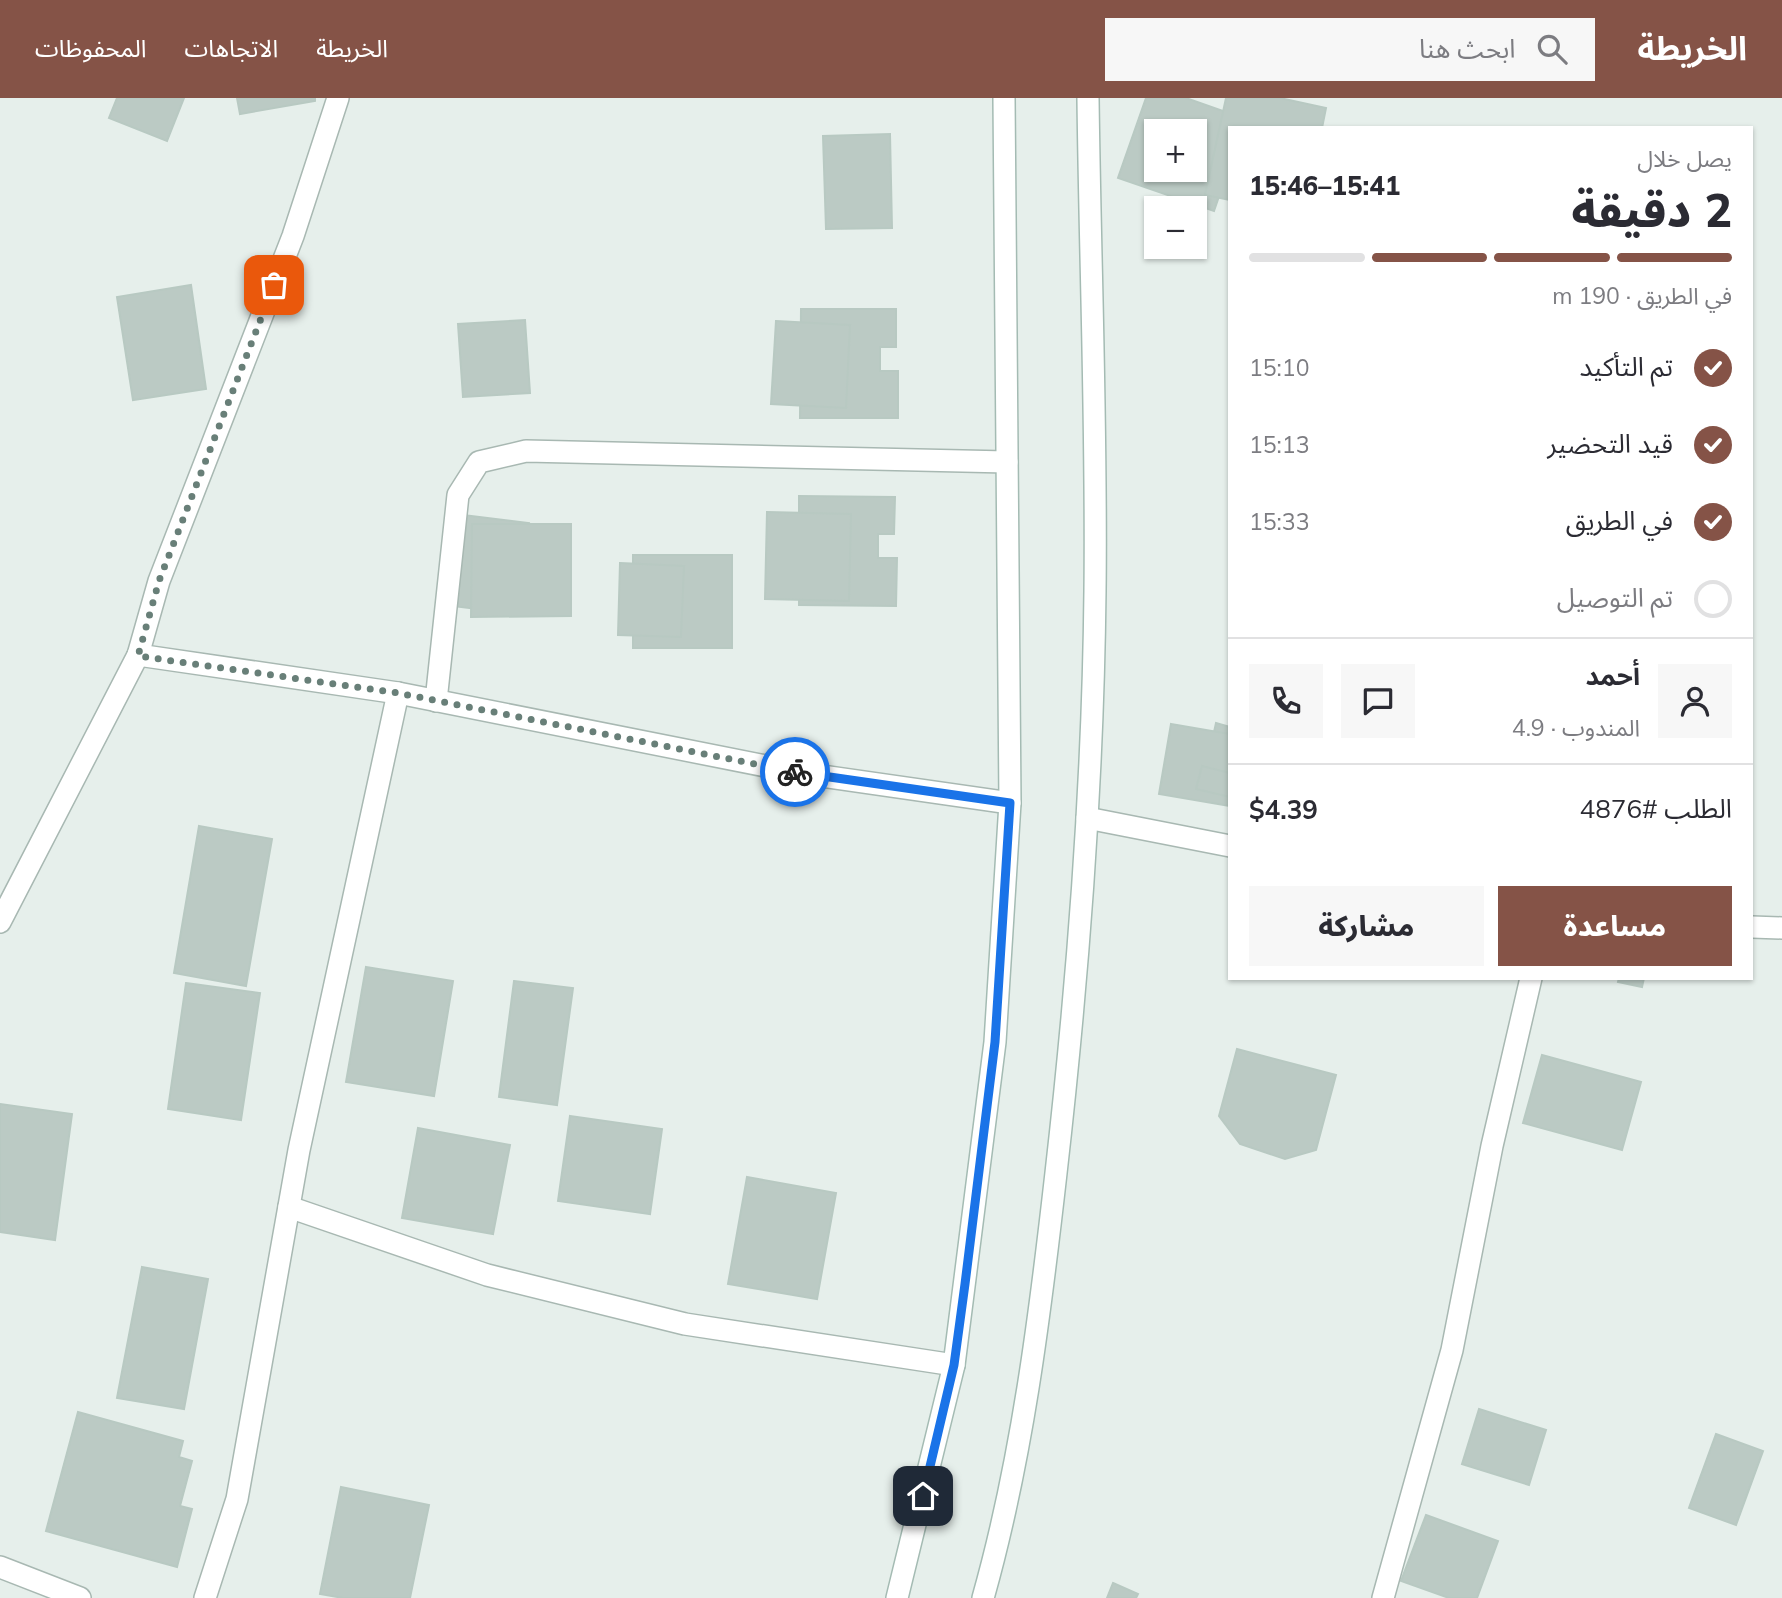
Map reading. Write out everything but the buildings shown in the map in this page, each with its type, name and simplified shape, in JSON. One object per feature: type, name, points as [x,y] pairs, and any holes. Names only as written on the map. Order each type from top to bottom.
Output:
[{"type":"street","points":[[0,922],[138,656],[159,581],[293,236],[338,98]]},
{"type":"street","points":[[897,1598],[954,1365],[995,1042],[1010,803],[1004,98]]},
{"type":"street","points":[[983,1598],[999,1542],[1040,1323],[1071,1045],[1087,818],[1095,591],[1088,98]]},
{"type":"street","points":[[436,701],[458,495],[479,462],[526,452],[1007,462]]},
{"type":"street","points":[[138,656],[398,693],[801,773],[1010,803]]},
{"type":"street","points":[[205,1598],[237,1499],[289,1207],[398,693]]},
{"type":"street","points":[[1087,818],[1228,846]]},
{"type":"street","points":[[1753,927],[1782,928]]},
{"type":"street","points":[[1383,1598],[1452,1350],[1492,1146],[1531,980]]},
{"type":"street","points":[[289,1207],[487,1275],[685,1324],[954,1365]]},
{"type":"street","points":[[0,1567],[80,1598]]},
{"type":"way so far","points":[[274,285],[159,581],[138,656],[398,693],[795,772]]},
{"type":"route","points":[[795,772],[1010,803],[995,1042],[965,1284],[954,1365],[923,1496]]}]
